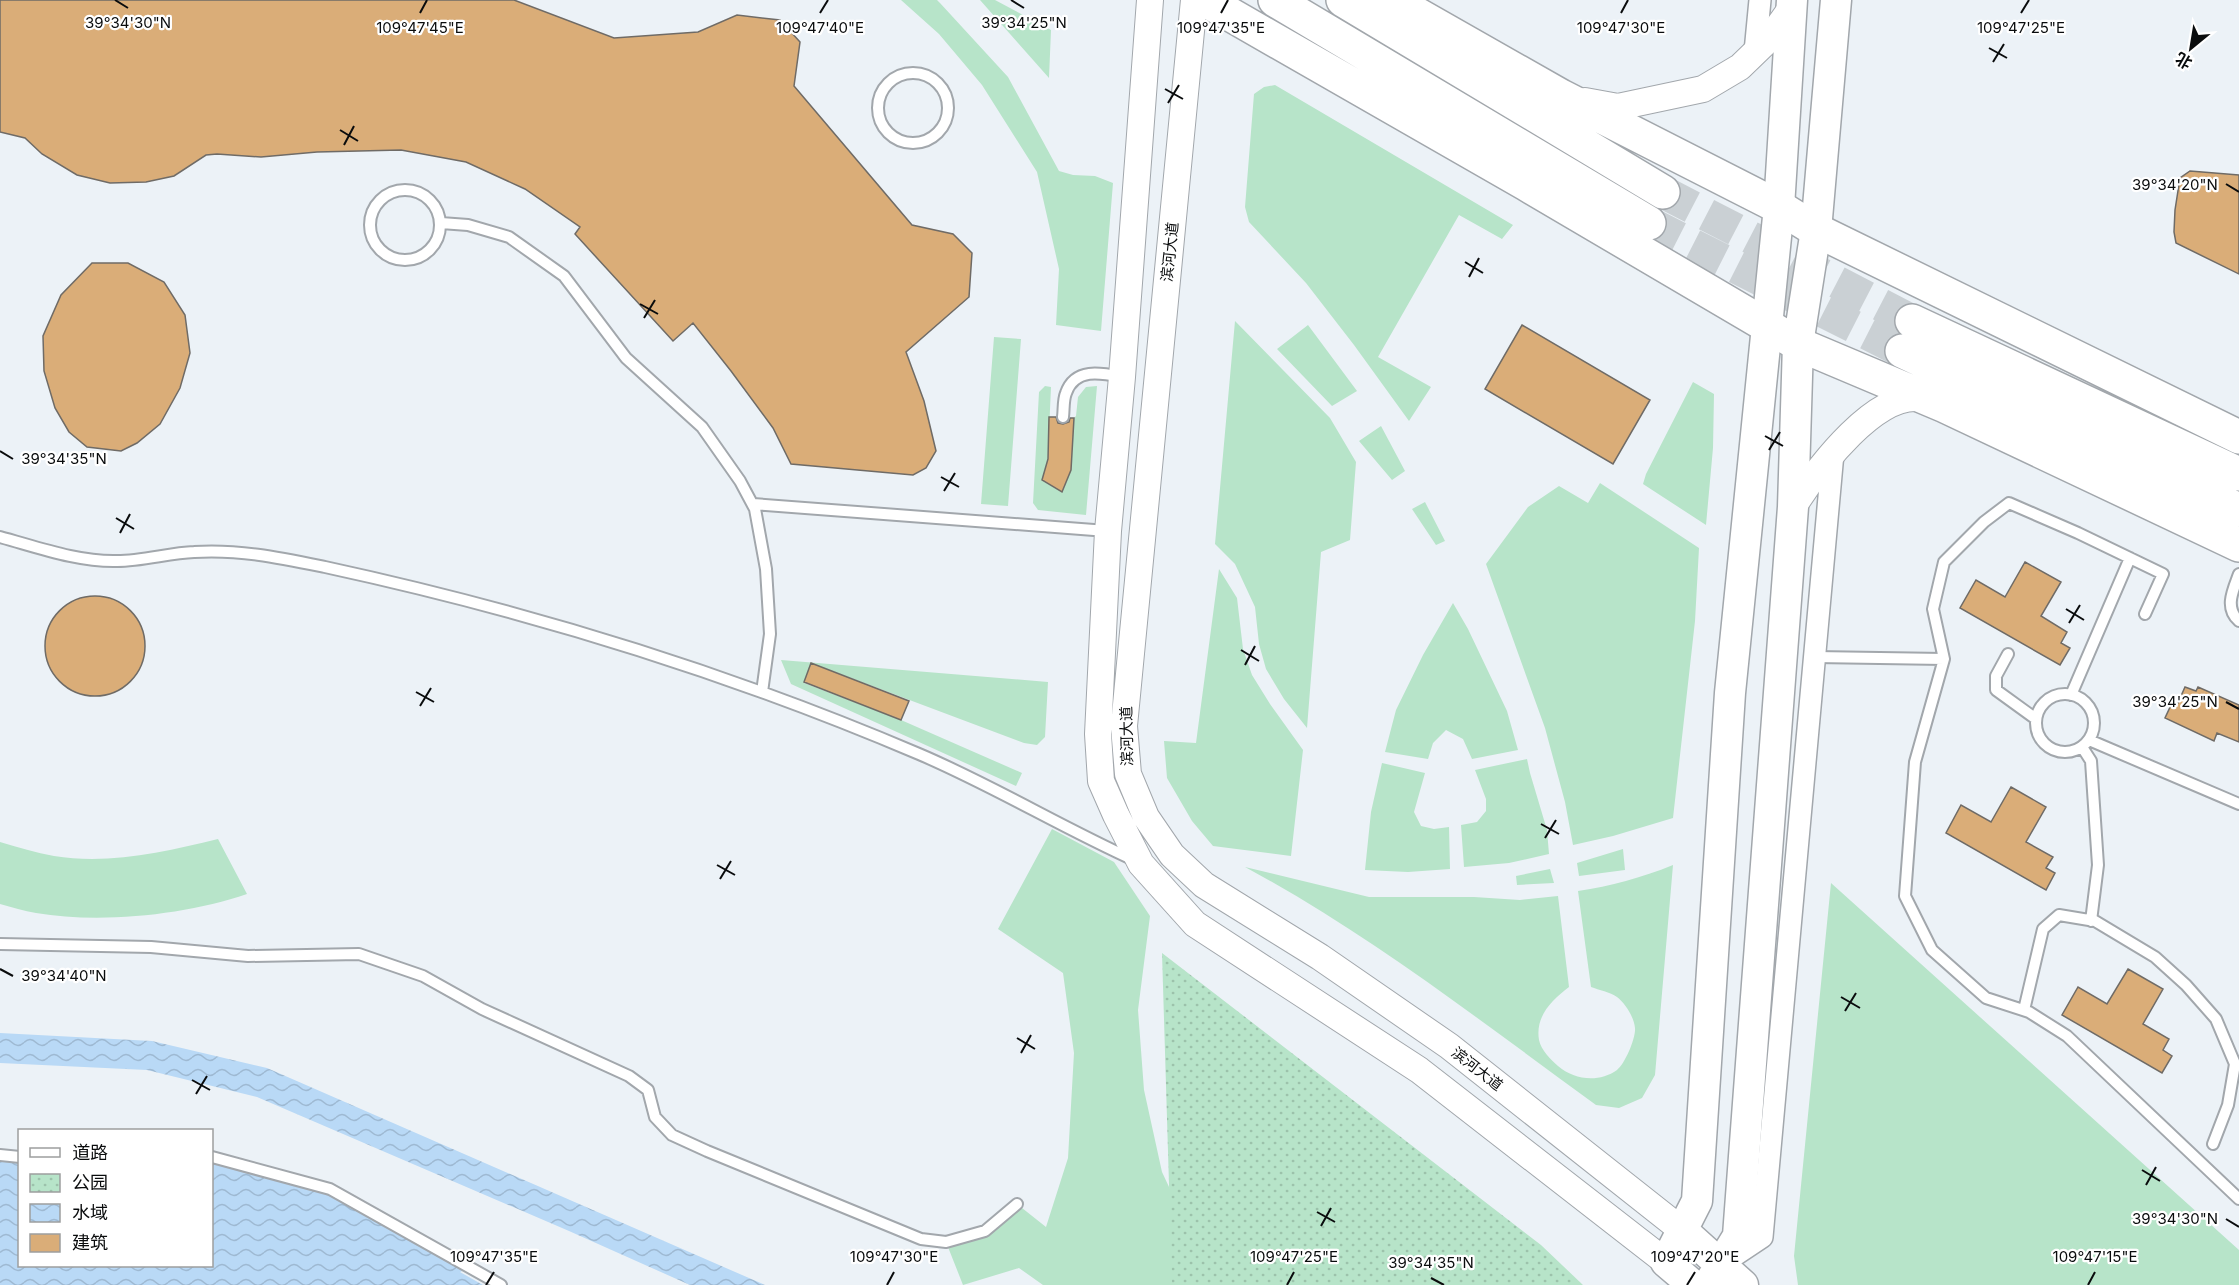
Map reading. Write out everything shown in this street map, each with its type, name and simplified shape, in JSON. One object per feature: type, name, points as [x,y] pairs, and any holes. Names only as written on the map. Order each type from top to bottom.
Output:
[{"type":"main road","points":[[1205,0],[1798,344],[1945,406],[2239,545]]},
{"type":"main road","points":[[1275,0],[1649,223]]},
{"type":"main road","points":[[1343,0],[1663,192]]},
{"type":"main road","points":[[1392,0],[1561,96],[1779,207],[1816,230],[2239,437]]},
{"type":"main road","points":[[1714,1275],[1738,1236],[1793,507],[1798,344],[1816,230],[1836,0]]},
{"type":"main road","points":[[1666,1262],[1697,1201],[1730,693],[1779,207],[1792,4]]},
{"type":"main road","points":[[2239,474],[1907,336],[2239,510]]},
{"type":"main road","name":"滨河大道","points":[[1683,1231],[1714,1275],[1743,1285]]},
{"type":"main road","name":"滨河大道","points":[[1666,1262],[1693,1285]]},
{"type":"street","name":"滨河大道","points":[[1150,0],[1122,377],[1108,531],[1098,735],[1101,781],[1141,864],[1195,924],[1419,1070],[1666,1262]]},
{"type":"street","name":"滨河大道","points":[[1194,0],[1124,726],[1128,774],[1146,817],[1172,855],[1204,885],[1320,957],[1449,1046],[1683,1231]]},
{"type":"street","points":[[1755,52],[1761,0]]},
{"type":"street","points":[[1561,96],[1618,107],[1703,89],[1740,67],[1770,38],[1792,4]]},
{"type":"street","points":[[1793,507],[1810,481],[1833,453],[1862,424],[1895,401],[1917,396],[1945,406]]},
{"type":"street","points":[[1714,1275],[1762,1237],[1833,453]]},
{"type":"lane","points":[[909,72],[931,77],[946,94],[948,106],[943,128],[935,136],[925,141],[902,142],[883,128],[878,116],[877,104],[880,93],[887,83],[909,72]]},
{"type":"lane","points":[[400,190],[423,195],[432,202],[441,223],[435,245],[427,254],[405,261],[383,254],[375,245],[370,234],[369,222],[372,211],[379,200],[389,193],[400,190]]},
{"type":"lane","points":[[441,223],[468,225],[509,237],[564,276],[627,358],[702,427],[740,481],[755,509],[766,569],[771,634],[762,692]]},
{"type":"lane","points":[[1063,417],[1066,392],[1078,377],[1096,372],[1122,377]]},
{"type":"lane","points":[[2145,614],[2163,574],[2009,503],[1984,522],[1944,562],[1933,609],[1944,659],[1915,762],[1905,896],[1932,950],[1986,998],[2024,1010],[2067,1036],[2239,1199]]},
{"type":"lane","points":[[753,504],[1108,531]]},
{"type":"lane","points":[[0,537],[86,559],[117,561],[194,552],[246,552],[420,589],[535,618],[705,672],[811,710],[922,756],[1141,864]]},
{"type":"lane","points":[[2071,695],[2130,558]]},
{"type":"lane","points":[[2239,574],[2230,599],[2233,616],[2239,621]]},
{"type":"lane","points":[[2008,654],[1996,676],[1996,690],[2036,719]]},
{"type":"lane","points":[[1815,657],[1944,659]]},
{"type":"lane","points":[[2062,694],[2071,695],[2088,704],[2095,722],[2094,732],[2086,744],[2073,751],[2054,750],[2040,738],[2036,719],[2039,710],[2053,697],[2062,694]]},
{"type":"lane","points":[[2086,744],[2239,804]]},
{"type":"lane","points":[[2086,744],[2091,761],[2098,865],[2091,921]]},
{"type":"lane","points":[[2024,1010],[2043,929],[2059,915],[2091,921],[2155,957],[2186,985],[2216,1019],[2235,1064],[2228,1106],[2213,1144]]},
{"type":"lane","points":[[0,944],[151,947],[248,956],[358,954],[423,976],[482,1009],[629,1076],[648,1090],[656,1117],[672,1135],[921,1239],[946,1242],[985,1231],[1017,1204]]},
{"type":"lane","points":[[0,1155],[18,1157]]},
{"type":"lane","points":[[213,1157],[330,1189],[501,1285]]},
{"type":"green space","points":[[901,0],[937,0],[940,3],[1008,77],[1059,171],[1073,175],[1095,176],[1113,183],[1101,331],[1056,325],[1059,269],[1037,172],[982,85],[939,34]]},
{"type":"green space","points":[[980,0],[995,0],[1051,30],[1049,78]]},
{"type":"green space","points":[[1275,85],[1513,225],[1502,239],[1459,215],[1378,357],[1431,387],[1409,421],[1306,283],[1249,222],[1245,207],[1254,94],[1264,87]]},
{"type":"green space","points":[[1235,321],[1330,418],[1356,462],[1350,540],[1321,552],[1307,728],[1284,699],[1266,669],[1259,644],[1255,607],[1235,564],[1215,544]]},
{"type":"green space","points":[[1308,325],[1357,391],[1332,406],[1277,349]]},
{"type":"green space","points":[[994,337],[1021,339],[1008,506],[981,504]]},
{"type":"green space","points":[[1693,382],[1714,394],[1713,448],[1706,525],[1643,484]]},
{"type":"green space","points":[[1045,386],[1051,387],[1049,432],[1062,492],[1071,470],[1074,418],[1078,397],[1086,387],[1097,386],[1086,515],[1038,510],[1033,503],[1039,392]]},
{"type":"green space","points":[[1381,426],[1405,471],[1392,480],[1359,441]]},
{"type":"green space","points":[[1600,483],[1699,548],[1695,621],[1673,818],[1573,845],[1565,802],[1545,728],[1486,564],[1528,507],[1559,486],[1588,503]]},
{"type":"green space","points":[[1425,502],[1445,541],[1436,545],[1412,509]]},
{"type":"green space","points":[[1219,569],[1237,598],[1243,649],[1252,675],[1303,750],[1291,856],[1213,846],[1192,821],[1167,778],[1164,741],[1196,743]]},
{"type":"green space","points":[[1453,603],[1507,711],[1518,750],[1472,759],[1463,739],[1446,730],[1433,743],[1428,759],[1385,752],[1396,710],[1423,655]]},
{"type":"green space","points":[[781,660],[1048,682],[1045,737],[1037,745],[1024,743],[811,663],[804,683],[901,720],[1022,773],[1016,786],[791,684]]},
{"type":"green space","points":[[1527,759],[1547,830],[1549,854],[1509,863],[1464,867],[1461,825],[1477,822],[1486,811],[1486,799],[1475,770]]},
{"type":"green space","points":[[1382,763],[1425,773],[1414,812],[1421,826],[1434,829],[1449,827],[1450,869],[1408,872],[1365,870],[1371,812]]},
{"type":"green space","points":[[1052,829],[1114,862],[1150,916],[1138,1010],[1144,1090],[1162,1172],[1192,1236],[1203,1285],[1043,1285],[1019,1268],[963,1285],[946,1242],[985,1231],[1017,1204],[1046,1227],[1068,1158],[1074,1053],[1063,973],[998,929]]},
{"type":"green space","points":[[218,839],[247,894],[197,907],[143,916],[87,918],[61,916],[0,904],[0,842],[54,856],[95,859],[136,856]]},
{"type":"green space","points":[[1623,849],[1625,870],[1579,876],[1577,863]]},
{"type":"green space","points":[[1673,865],[1655,1075],[1642,1098],[1619,1108],[1596,1105],[1380,950],[1291,893],[1245,867],[1369,897],[1474,897],[1520,900],[1558,896],[1569,987],[1551,1003],[1542,1016],[1538,1031],[1539,1040],[1547,1055],[1564,1071],[1579,1077],[1595,1078],[1610,1074],[1620,1067],[1632,1044],[1635,1028],[1631,1015],[1617,997],[1591,987],[1578,891],[1626,881]]},
{"type":"green space","points":[[1550,869],[1554,883],[1517,885],[1516,876]]},
{"type":"green space","points":[[1831,883],[2239,1250],[2239,1285],[1798,1285],[1794,1256]]},
{"type":"green space","points":[[1162,953],[1541,1245],[1583,1285],[1139,1285],[1172,1284]]},
{"type":"water","points":[[0,1033],[152,1041],[267,1068],[765,1285],[690,1285],[257,1097],[147,1070],[0,1063]]},
{"type":"water","points":[[0,1149],[18,1151],[18,1267],[213,1267],[213,1156],[330,1189],[469,1268],[460,1272],[483,1285],[0,1285]]},
{"type":"building","points":[[0,0],[514,0],[614,38],[698,32],[737,15],[780,20],[800,42],[794,86],[912,225],[953,234],[972,253],[969,297],[906,352],[924,401],[936,451],[926,468],[913,475],[791,464],[773,428],[693,323],[673,341],[575,234],[580,227],[525,189],[466,162],[401,150],[317,152],[261,157],[217,154],[206,155],[174,176],[146,182],[110,183],[77,175],[42,154],[25,138],[0,132]]},
{"type":"building","points":[[2190,171],[2239,175],[2239,274],[2176,243],[2175,210],[2180,178]]},
{"type":"building","points":[[92,263],[128,263],[164,282],[185,315],[190,353],[180,388],[160,424],[137,443],[121,451],[87,447],[69,432],[55,408],[44,371],[43,336],[61,295]]},
{"type":"building","points":[[1522,325],[1650,400],[1613,464],[1485,389]]},
{"type":"building","points":[[1049,417],[1056,417],[1058,423],[1063,424],[1069,422],[1070,418],[1074,418],[1071,470],[1062,492],[1042,480],[1048,459]]},
{"type":"building","points":[[2025,562],[2061,582],[2041,616],[2067,632],[2061,643],[2070,648],[2060,665],[1960,608],[1976,580],[2005,597]]},
{"type":"building","points":[[95,596],[114,600],[130,611],[141,627],[145,646],[141,665],[130,681],[114,692],[95,696],[76,692],[60,681],[49,665],[45,646],[49,627],[60,611],[76,600]]},
{"type":"building","points":[[811,663],[909,701],[901,720],[804,682]]},
{"type":"building","points":[[2185,687],[2196,691],[2198,687],[2239,705],[2239,742],[2217,733],[2214,741],[2165,718],[2172,703],[2177,705]]},
{"type":"building","points":[[2011,787],[2046,807],[2026,842],[2053,857],[2046,868],[2055,873],[2046,890],[1946,833],[1961,805],[1991,822]]},
{"type":"building","points":[[2128,969],[2163,989],[2143,1024],[2169,1039],[2163,1050],[2172,1056],[2162,1073],[2062,1015],[2078,987],[2107,1004]]},
{"type":"tunnel","points":[[1663,192],[1912,321]]},
{"type":"tunnel","points":[[1649,223],[1902,351]]}]
